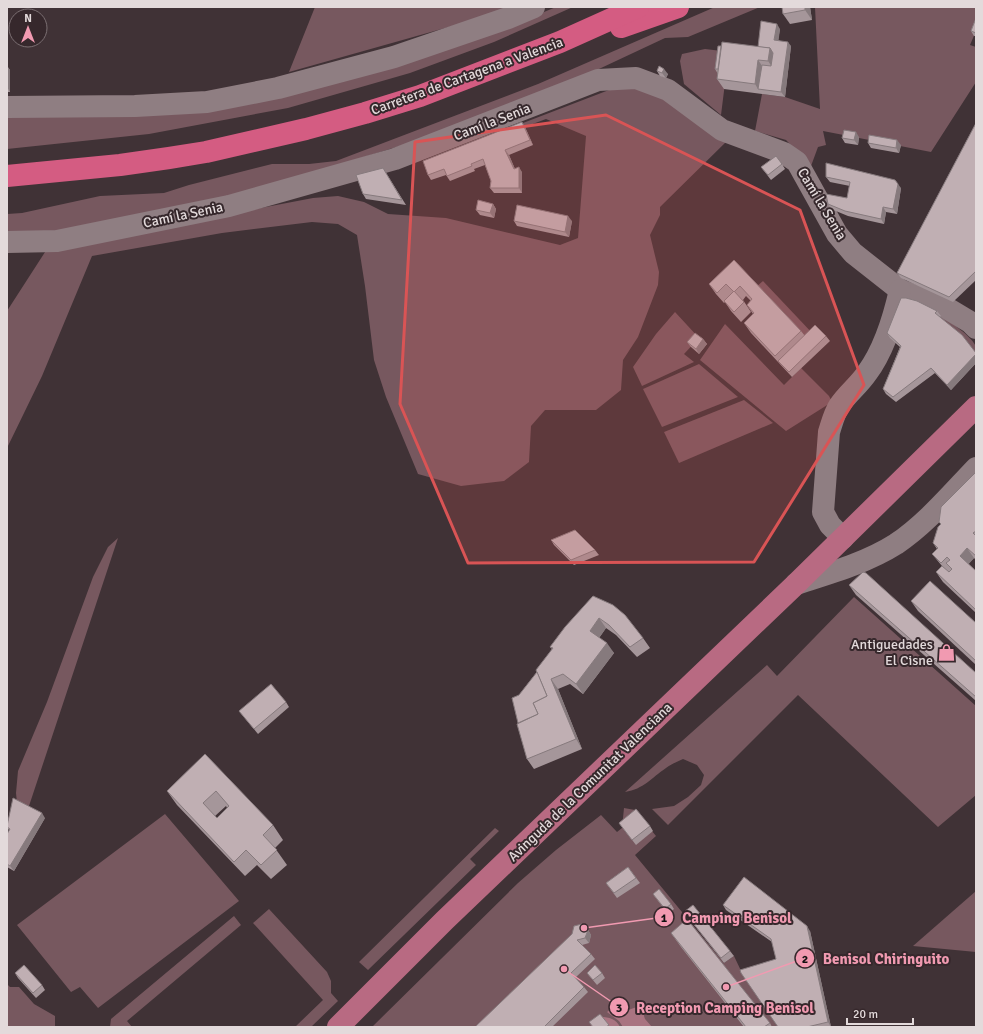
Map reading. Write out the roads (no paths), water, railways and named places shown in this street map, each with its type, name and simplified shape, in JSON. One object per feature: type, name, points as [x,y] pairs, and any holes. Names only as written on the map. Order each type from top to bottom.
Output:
[{"type":"highway","name":"Carretera de Cartagena a Valencia","points":[[7,176],[120,165],[176,157],[206,152],[299,131],[420,96],[560,42],[638,7]]},
{"type":"highway","points":[[560,42],[613,30],[678,7]]},
{"type":"main road","name":"Avinguda de la Comunitat Valenciana","points":[[338,1027],[450,915],[796,584],[976,407]]},
{"type":"street","points":[[7,107],[134,106],[207,102],[278,88],[394,57],[508,18],[534,7]]},
{"type":"street","name":"Camí la Senia","points":[[7,242],[57,241],[229,206],[395,159],[598,80],[636,78],[668,90],[722,130],[784,153],[797,162],[837,234],[853,254],[900,290],[945,308],[970,322],[976,328]]},
{"type":"street","points":[[843,538],[830,525],[823,512],[829,432],[832,420],[839,406],[873,365],[886,337],[900,290]]},
{"type":"street","points":[[796,584],[858,563],[896,544],[921,524],[976,468]]},
{"type":"place","name":"Antiguedades El Cisne","points":[[946,652]]},
{"type":"place","name":"Camping Benisol","points":[[584,928]]},
{"type":"place","name":"Reception Camping Benisol","points":[[564,969]]},
{"type":"place","name":"Benisol Chiringuito","points":[[726,987]]}]
